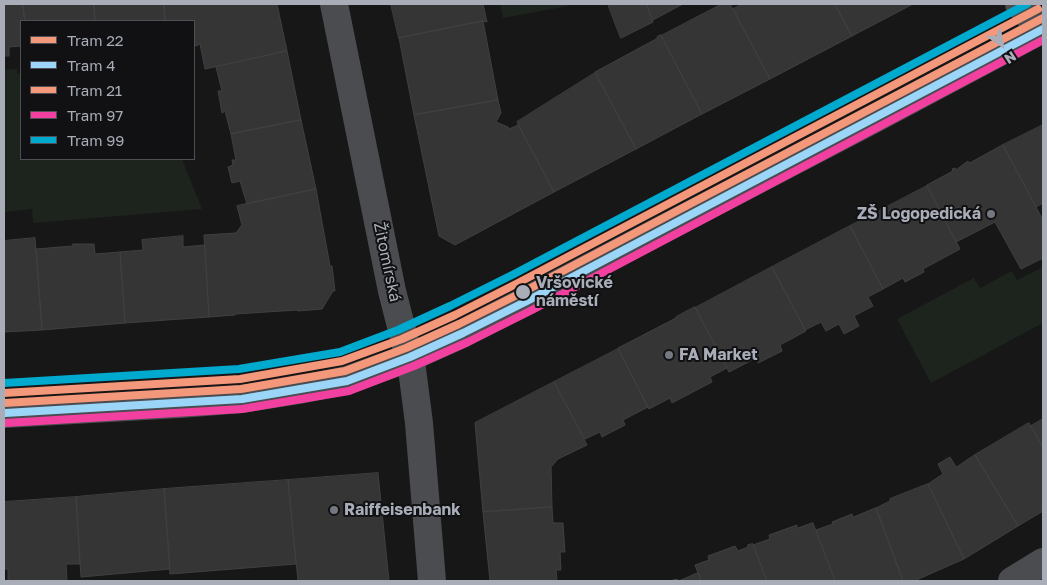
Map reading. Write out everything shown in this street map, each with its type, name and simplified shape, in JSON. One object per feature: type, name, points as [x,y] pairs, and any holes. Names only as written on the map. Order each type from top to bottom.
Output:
[{"type":"street","name":"Žitomírská","points":[[334,4],[392,291],[412,369],[432,581]]},
{"type":"street","points":[[4,414],[242,399],[347,380],[409,358],[462,334],[1042,30],[1019,4]]},
{"type":"street","points":[[1012,581],[1043,562]]},
{"type":"shaded area","points":[[500,4],[567,4],[568,6],[503,18]]},
{"type":"shaded area","points":[[17,69],[17,74],[20,73],[20,160],[182,160],[202,209],[33,223],[32,209],[4,212],[4,70]]},
{"type":"shaded area","points":[[1043,267],[1043,323],[931,383],[897,319],[974,278],[980,288],[1012,271],[1017,280]]},
{"type":"building","points":[[4,4],[23,4],[25,20],[20,20],[20,46],[9,47],[9,56],[4,56]]},
{"type":"building","points":[[23,4],[94,4],[95,20],[25,20]]},
{"type":"building","points":[[94,4],[164,4],[165,20],[95,20]]},
{"type":"building","points":[[164,4],[277,4],[287,51],[205,69],[200,44],[195,45],[195,20],[165,20]]},
{"type":"building","points":[[391,4],[483,4],[487,22],[483,21],[399,38]]},
{"type":"building","points":[[608,4],[647,4],[653,22],[621,38]]},
{"type":"building","points":[[647,4],[683,4],[653,20]]},
{"type":"building","points":[[722,4],[730,4],[770,79],[702,114],[661,36]]},
{"type":"building","points":[[743,4],[835,4],[852,36],[770,79],[733,9]]},
{"type":"building","points":[[835,4],[913,4],[852,36]]},
{"type":"building","points":[[483,21],[498,100],[414,115],[399,38]]},
{"type":"building","points":[[661,35],[702,114],[636,149],[595,72]]},
{"type":"building","points":[[287,51],[301,120],[231,134],[225,111],[222,113],[218,91],[222,91],[216,67]]},
{"type":"building","points":[[595,73],[636,149],[554,192],[517,122]]},
{"type":"building","points":[[498,100],[501,113],[496,122],[509,129],[518,125],[554,192],[455,245],[439,236],[414,115]]},
{"type":"building","points":[[301,120],[316,189],[247,204],[240,181],[232,183],[228,167],[233,165],[232,160],[236,160],[231,134]]},
{"type":"building","points":[[1043,125],[1043,203],[1036,207],[1003,145]]},
{"type":"building","name":"ZŠ Logopedická","points":[[1003,145],[1043,220],[1043,258],[1021,269],[995,222],[956,242],[927,185],[953,171],[952,169],[955,168],[956,170],[968,161],[969,163]]},
{"type":"building","points":[[927,186],[960,249],[923,269],[924,272],[905,282],[903,278],[883,289],[850,226]]},
{"type":"building","points":[[316,189],[330,266],[332,266],[335,291],[333,291],[322,309],[209,317],[204,235],[236,233],[242,225],[237,206]]},
{"type":"building","points":[[850,226],[883,289],[868,297],[873,306],[854,316],[859,326],[844,334],[839,324],[826,331],[821,322],[805,330],[772,267]]},
{"type":"building","points":[[183,236],[183,247],[205,245],[209,317],[125,323],[120,252],[143,250],[142,240]]},
{"type":"building","points":[[35,238],[42,330],[4,332],[4,241]]},
{"type":"building","points":[[73,244],[94,244],[95,254],[120,252],[125,323],[42,330],[36,249],[73,246]]},
{"type":"building","points":[[772,267],[806,331],[780,345],[782,351],[758,363],[756,358],[729,372],[695,308]]},
{"type":"building","points":[[695,307],[727,368],[710,377],[712,382],[672,403],[670,398],[649,409],[618,348]]},
{"type":"building","points":[[618,349],[648,407],[623,420],[625,425],[602,437],[600,432],[585,439],[554,382]]},
{"type":"building","points":[[554,382],[587,445],[558,459],[551,467],[552,507],[483,512],[475,423]]},
{"type":"building","points":[[1043,419],[1043,447],[1031,426]]},
{"type":"building","points":[[1029,423],[1043,447],[1043,511],[1018,526],[975,455]]},
{"type":"building","points":[[975,455],[1018,526],[964,559],[928,484],[943,474],[938,464],[950,457],[956,467]]},
{"type":"building","points":[[378,473],[389,581],[298,581],[288,480]]},
{"type":"building","points":[[288,480],[296,564],[170,574],[164,489]]},
{"type":"building","points":[[928,484],[964,559],[914,581],[903,581],[876,508],[890,501],[890,499]]},
{"type":"building","points":[[164,489],[170,569],[81,577],[76,497]]},
{"type":"building","points":[[76,497],[80,564],[66,564],[67,581],[8,581],[8,569],[4,569],[4,502]]},
{"type":"building","points":[[552,507],[553,523],[563,523],[565,552],[560,552],[561,570],[556,570],[557,581],[490,581],[483,512]]},
{"type":"building","points":[[876,508],[903,581],[835,581],[816,530],[852,514],[853,517]]},
{"type":"building","points":[[813,523],[835,581],[767,581],[753,545],[770,539],[769,535],[797,525],[797,528]]},
{"type":"building","points":[[753,544],[767,581],[701,581],[695,565],[709,560],[708,556],[735,546],[738,551]]},
{"type":"building","points":[[698,573],[701,581],[678,581]]},
{"type":"tram line","name":"99","points":[[4,383],[239,369],[340,352],[398,330],[514,274],[1027,4]]},
{"type":"tram line","name":"21","points":[[4,393],[240,379],[342,361],[402,339],[518,283],[1038,9]]},
{"type":"tram line","name":"22","points":[[4,403],[241,389],[345,371],[406,348],[523,292],[1043,18]]},
{"type":"tram line","name":"4","points":[[5,413],[242,399],[347,381],[410,357],[527,301],[1043,29]]},
{"type":"tram line","name":"97","points":[[5,423],[242,409],[349,391],[414,366],[532,310],[1043,40]]},
{"type":"place","name":"ZŠ Logopedická","points":[[991,214]]},
{"type":"place","name":"Vršovické náměstí","points":[[523,292]]},
{"type":"place","name":"FA Market","points":[[669,355]]},
{"type":"place","name":"Raiffeisenbank","points":[[334,510]]}]
